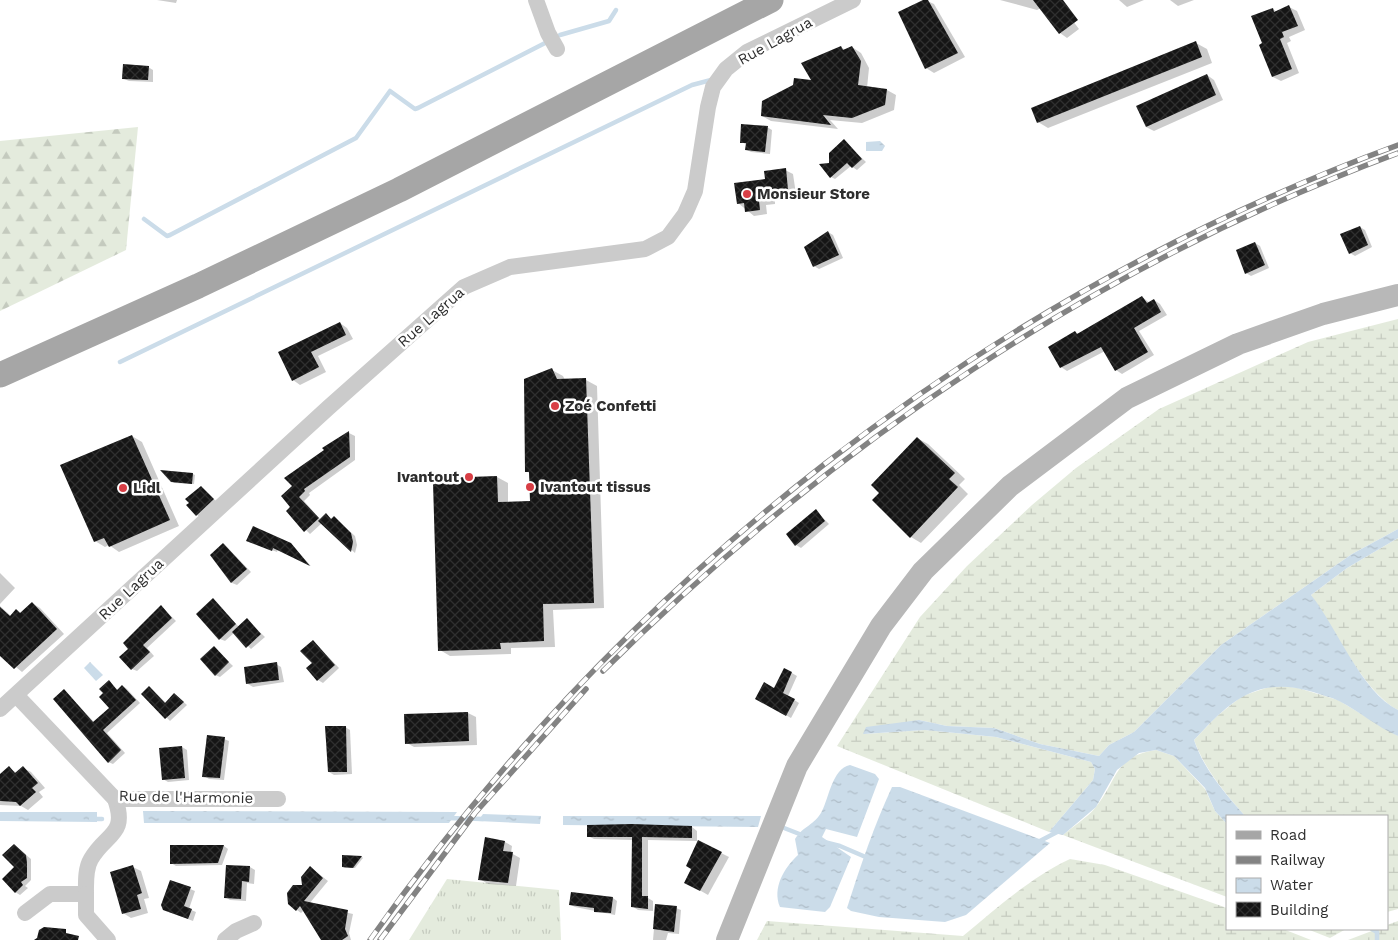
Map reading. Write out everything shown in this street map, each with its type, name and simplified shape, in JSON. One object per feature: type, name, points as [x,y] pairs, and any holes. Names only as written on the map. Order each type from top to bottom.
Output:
[{"type":"main road","points":[[0,375],[198,286],[399,190],[771,0]]},
{"type":"main road","points":[[727,940],[798,766],[881,626],[924,570],[1010,486],[1127,398],[1238,344],[1322,314],[1398,295]]},
{"type":"street","points":[[536,0],[548,33],[557,49]]},
{"type":"street","name":"Rue Lagrua","points":[[0,709],[464,286],[510,268],[645,249],[668,237],[685,214],[695,191],[708,107],[713,87],[726,69],[747,52],[853,0]]},
{"type":"street","name":"Rue de l'Harmonie","points":[[16,695],[114,799],[278,799]]},
{"type":"street","points":[[108,940],[86,915],[86,894],[90,860],[117,829],[120,812],[114,799]]},
{"type":"street","points":[[26,913],[50,894],[86,894]]},
{"type":"street","points":[[225,940],[236,930],[254,923]]},
{"type":"green space","points":[[138,127],[126,250],[0,311],[0,141]]},
{"type":"green space","points":[[1398,319],[1398,529],[1352,554],[1221,645],[1134,732],[1109,745],[1099,756],[1040,744],[994,728],[947,726],[919,720],[864,734],[925,730],[996,737],[1091,762],[1095,769],[1093,780],[1049,832],[837,746],[920,617],[967,566],[1032,505],[1076,468],[1159,409],[1308,342]]},
{"type":"green space","points":[[1398,538],[1398,710],[1386,702],[1362,675],[1311,595],[1347,568]]},
{"type":"green space","points":[[1275,685],[1298,688],[1338,700],[1398,736],[1398,909],[1388,912],[1388,815],[1244,815],[1223,790],[1204,761],[1194,740],[1216,717],[1242,696]]},
{"type":"green space","points":[[1156,750],[1174,756],[1205,789],[1215,811],[1226,823],[1226,897],[1063,835],[1095,808],[1124,764],[1142,753]]},
{"type":"green space","points":[[1070,859],[1105,865],[1226,908],[1226,930],[1286,930],[1311,940],[757,940],[767,921],[963,936],[1001,904]]},
{"type":"green space","points":[[447,879],[559,890],[561,940],[409,940]]},
{"type":"green space","points":[[1398,921],[1398,940],[1348,940],[1374,930],[1388,930],[1388,925]]},
{"type":"green space","points":[[1310,930],[1344,930],[1330,938]]},
{"type":"water","points":[[880,141],[885,146],[882,151],[866,151],[866,142]]},
{"type":"water","points":[[1398,529],[1398,538],[1347,568],[1311,595],[1321,608],[1350,658],[1372,689],[1398,710],[1398,736],[1339,701],[1313,692],[1276,687],[1260,689],[1246,695],[1220,714],[1194,740],[1209,771],[1244,815],[1226,815],[1226,823],[1215,811],[1205,788],[1174,756],[1156,750],[1139,753],[1117,770],[1096,807],[1063,835],[1049,832],[1093,780],[1095,769],[1091,762],[996,737],[925,730],[863,734],[866,727],[919,720],[947,726],[994,728],[1040,744],[1099,756],[1109,745],[1134,732],[1221,645],[1352,554]]},
{"type":"water","points":[[90,662],[103,675],[96,681],[84,668]]},
{"type":"water","points":[[850,765],[875,774],[879,779],[857,837],[826,829],[822,837],[851,857],[830,907],[825,912],[780,907],[777,893],[778,886],[784,872],[798,855],[795,839],[819,816],[835,778],[839,772]]},
{"type":"water","points":[[892,787],[900,787],[1050,843],[966,915],[945,922],[879,917],[851,911],[847,908],[857,877]]},
{"type":"water","points":[[143,811],[457,812],[449,823],[144,823]]},
{"type":"water","points":[[0,812],[97,812],[97,822],[0,821]]},
{"type":"water","points":[[483,814],[541,816],[540,824],[478,821]]},
{"type":"water","points":[[563,816],[761,816],[758,827],[563,825]]},
{"type":"building","points":[[923,0],[928,0],[958,53],[925,69],[898,12]]},
{"type":"building","points":[[1033,0],[1063,0],[1078,20],[1059,34]]},
{"type":"building","points":[[1289,5],[1298,26],[1282,32],[1284,37],[1280,39],[1292,69],[1272,77],[1259,45],[1262,43],[1251,16],[1273,8],[1274,12]]},
{"type":"building","points":[[1196,41],[1202,57],[1037,123],[1031,108]]},
{"type":"building","points":[[841,46],[843,50],[852,46],[861,61],[858,85],[887,89],[885,105],[852,118],[823,115],[831,125],[761,116],[762,101],[793,85],[794,78],[811,80],[801,63]]},
{"type":"building","points":[[123,64],[149,66],[148,80],[122,79]]},
{"type":"building","points":[[1207,74],[1216,95],[1146,127],[1136,106]]},
{"type":"building","points":[[741,124],[768,126],[765,152],[745,150],[746,143],[740,143]]},
{"type":"building","points":[[844,139],[862,159],[852,168],[847,163],[830,178],[819,164],[829,163],[829,153]]},
{"type":"building","points":[[786,168],[788,190],[767,192],[768,200],[759,201],[760,210],[745,212],[744,203],[737,204],[734,183],[765,179],[764,171]]},
{"type":"building","points":[[1360,226],[1368,245],[1349,254],[1340,234]]},
{"type":"building","points":[[828,231],[839,255],[813,267],[804,247]]},
{"type":"building","points":[[1255,242],[1265,265],[1245,274],[1236,250]]},
{"type":"building","points":[[1142,296],[1147,303],[1154,299],[1161,312],[1134,328],[1148,352],[1115,371],[1101,347],[1060,368],[1048,347],[1075,331],[1077,334]]},
{"type":"building","points":[[340,322],[346,335],[311,352],[319,367],[292,381],[278,352]]},
{"type":"building","points":[[552,368],[557,379],[586,378],[594,603],[543,604],[544,641],[500,643],[501,649],[438,651],[433,483],[441,483],[441,478],[497,476],[498,502],[530,501],[529,472],[525,472],[524,379]]},
{"type":"building","points":[[349,431],[350,457],[304,489],[305,491],[299,497],[319,518],[304,532],[286,511],[290,507],[281,496],[292,486],[284,478],[324,450],[322,448]]},
{"type":"building","points":[[132,435],[170,520],[109,547],[104,538],[94,542],[60,465]]},
{"type":"building","points":[[917,437],[955,473],[949,479],[958,487],[910,538],[872,500],[879,493],[871,485]]},
{"type":"building","points":[[160,470],[193,473],[192,484],[171,482]]},
{"type":"building","points":[[201,486],[214,499],[196,516],[186,505],[189,503],[185,499]]},
{"type":"building","points":[[816,509],[825,521],[795,546],[786,534]]},
{"type":"building","points":[[326,513],[331,519],[334,516],[351,533],[353,542],[351,552],[318,521]]},
{"type":"building","points":[[253,526],[291,543],[310,566],[273,548],[272,551],[246,541]]},
{"type":"building","points":[[223,543],[247,569],[231,583],[210,555]]},
{"type":"building","points":[[213,598],[236,624],[219,640],[196,614]]},
{"type":"building","points":[[32,602],[57,629],[14,669],[0,656],[0,607],[10,616],[16,609],[20,613]]},
{"type":"building","points":[[161,605],[172,618],[143,645],[150,652],[131,670],[119,657],[128,649],[123,643]]},
{"type":"building","points":[[247,618],[261,634],[246,648],[232,632]]},
{"type":"building","points":[[313,640],[335,665],[317,681],[306,668],[312,663],[300,651]]},
{"type":"building","points":[[214,646],[229,662],[215,676],[200,659]]},
{"type":"building","points":[[277,662],[279,680],[246,684],[244,667]]},
{"type":"building","points":[[784,668],[792,672],[783,693],[795,699],[786,716],[755,699],[764,682],[774,688]]},
{"type":"building","points":[[109,680],[117,690],[122,685],[136,700],[103,730],[121,750],[108,763],[53,699],[64,689],[93,722],[109,708],[99,697],[103,693],[99,689]]},
{"type":"building","points":[[149,686],[165,703],[174,693],[184,702],[165,719],[141,694]]},
{"type":"building","points":[[468,712],[469,741],[405,744],[404,714]]},
{"type":"building","points":[[325,726],[346,726],[347,772],[328,772]]},
{"type":"building","points":[[207,735],[225,737],[220,778],[202,777]]},
{"type":"building","points":[[182,746],[185,778],[162,780],[159,748]]},
{"type":"building","points":[[9,766],[15,773],[23,766],[38,783],[32,788],[36,792],[20,806],[16,802],[0,801],[0,774]]},
{"type":"building","points":[[587,825],[692,826],[692,838],[642,837],[642,896],[648,896],[648,909],[631,907],[632,837],[587,837]]},
{"type":"building","points":[[485,837],[505,841],[503,851],[513,852],[508,883],[478,880]]},
{"type":"building","points":[[698,840],[722,852],[700,891],[684,883],[691,869],[686,866]]},
{"type":"building","points":[[14,844],[26,855],[27,863],[27,878],[21,882],[23,885],[15,893],[2,879],[14,867],[2,855]]},
{"type":"building","points":[[170,845],[224,845],[218,863],[170,864]]},
{"type":"building","points":[[342,855],[362,856],[353,868],[342,867]]},
{"type":"building","points":[[133,865],[142,893],[137,895],[141,909],[122,914],[110,872]]},
{"type":"building","points":[[226,865],[250,866],[249,882],[242,881],[241,899],[224,898]]},
{"type":"building","points":[[310,866],[323,878],[304,901],[348,910],[345,929],[348,936],[342,940],[321,940],[300,906],[296,911],[288,904],[287,893],[293,885],[302,885],[301,877]]},
{"type":"building","points":[[170,880],[191,887],[184,906],[192,909],[188,919],[163,910],[161,905]]},
{"type":"building","points":[[571,892],[613,897],[611,913],[594,912],[594,908],[569,905]]},
{"type":"building","points":[[655,904],[677,906],[674,932],[653,929]]},
{"type":"building","points":[[44,927],[66,929],[66,933],[79,936],[78,940],[34,940],[37,938],[39,930]]},
{"type":"waterway","points":[[560,35],[609,21],[616,10]]},
{"type":"waterway","points":[[144,219],[167,236],[170,235],[356,138],[390,91],[415,109],[549,41]]},
{"type":"waterway","points":[[120,362],[692,85],[711,80]]},
{"type":"waterway","points":[[446,818],[483,819]]},
{"type":"waterway","points":[[91,819],[102,819]]},
{"type":"waterway","points":[[779,826],[802,835]]},
{"type":"waterway","points":[[1038,842],[1059,831]]},
{"type":"waterway","points":[[824,842],[840,846],[868,858]]},
{"type":"waterway","points":[[1374,930],[1377,932],[1377,940]]},
{"type":"railway","points":[[370,940],[470,808],[580,685],[698,570],[824,464],[958,369],[1098,283],[1245,208],[1398,145]]},
{"type":"railway","points":[[603,671],[690,588],[781,510],[875,437],[973,369],[1074,307],[1179,249],[1287,198],[1398,153]]},
{"type":"railway","points":[[380,940],[475,813],[586,689]]},
{"type":"place","name":"Monsieur Store","points":[[747,194]]},
{"type":"place","name":"Zoé Confetti","points":[[555,406]]},
{"type":"place","name":"Ivantout","points":[[469,477]]},
{"type":"place","name":"Ivantout tissus","points":[[530,487]]},
{"type":"place","name":"Lidl","points":[[123,488]]}]
